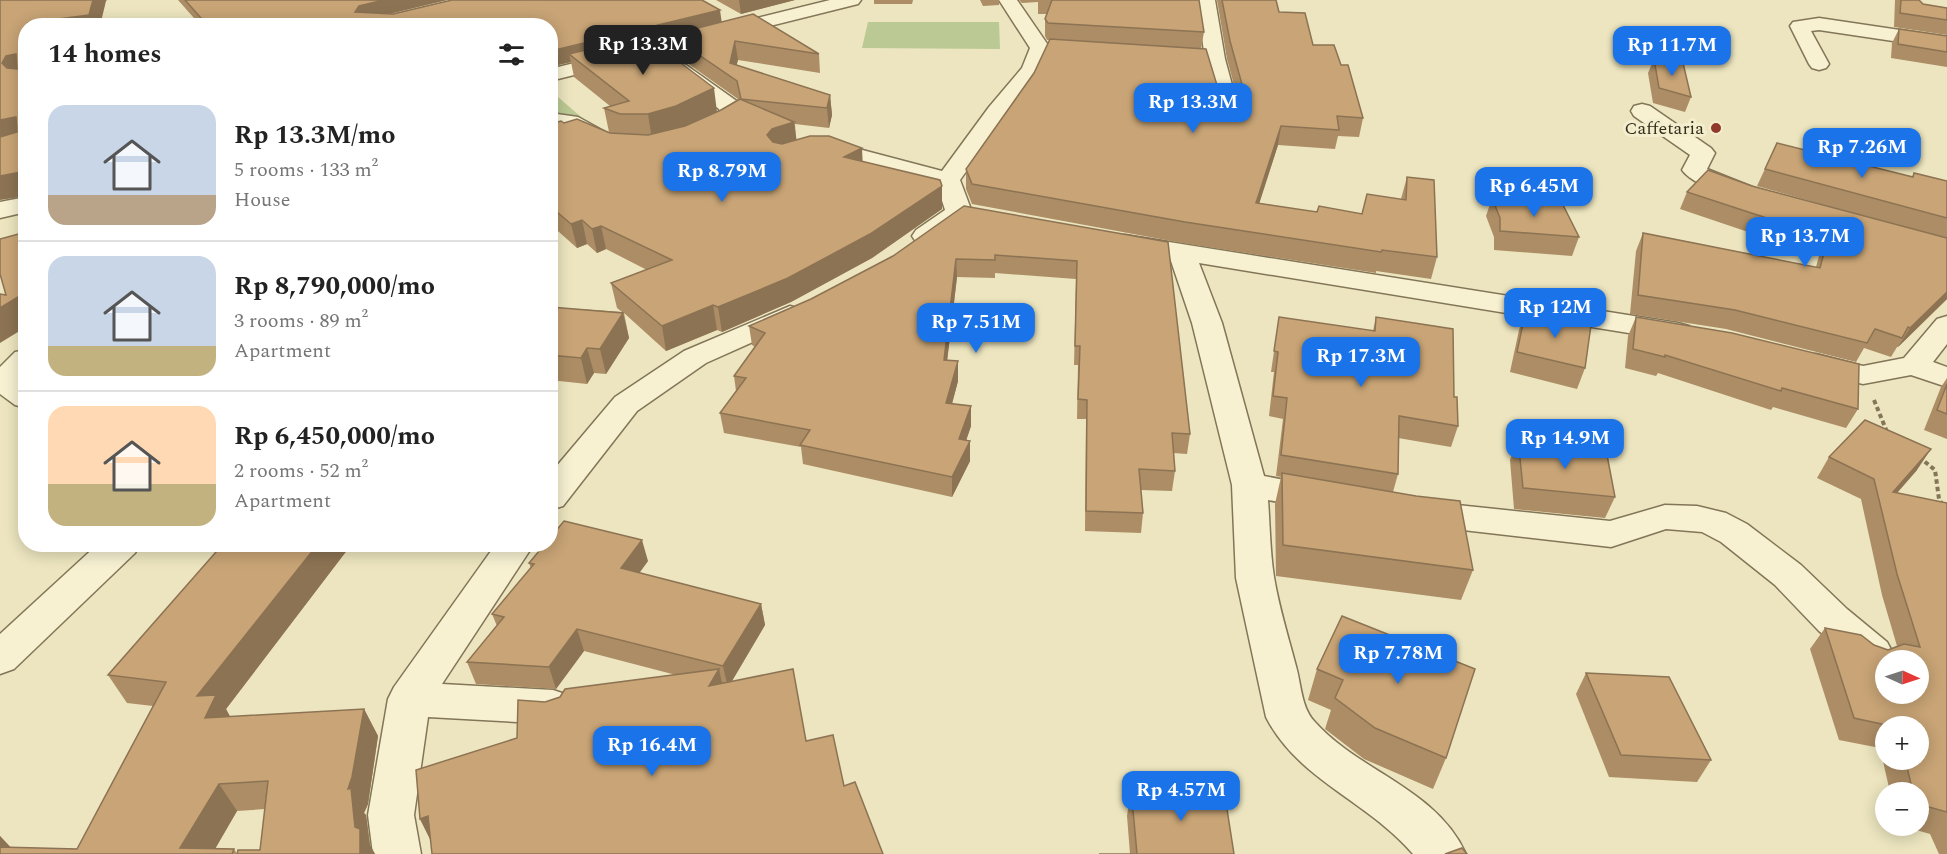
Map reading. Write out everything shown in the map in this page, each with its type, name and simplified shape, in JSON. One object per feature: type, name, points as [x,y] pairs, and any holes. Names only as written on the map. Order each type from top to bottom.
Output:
[{"type":"street","points":[[558,73],[852,0]]},
{"type":"street","points":[[948,180],[997,112],[1052,48],[1008,0]]},
{"type":"street","points":[[1206,0],[1215,59],[1227,107]]},
{"type":"street","points":[[721,13],[746,27]]},
{"type":"street","points":[[1819,64],[1801,30],[1800,26],[1804,24],[1820,24],[1947,43]]},
{"type":"street","points":[[653,50],[730,107],[731,116],[711,128],[683,139]]},
{"type":"street","points":[[1192,58],[1215,59]]},
{"type":"street","points":[[1642,111],[1703,153],[1694,170],[1697,174],[1712,182],[1765,199]]},
{"type":"street","points":[[558,121],[570,122],[607,143],[625,149]]},
{"type":"street","points":[[793,154],[810,149],[832,150],[948,180],[971,214],[902,253]]},
{"type":"street","points":[[0,210],[18,206]]},
{"type":"street","points":[[1100,238],[1702,336]]},
{"type":"street","points":[[1182,253],[1207,323],[1249,485],[1255,578],[1287,717],[1296,734],[1328,761],[1405,813],[1442,854]]},
{"type":"street","points":[[558,488],[626,405],[695,357],[812,305]]},
{"type":"street","points":[[1914,365],[1947,325]]},
{"type":"street","points":[[1794,357],[1863,375],[1914,365],[1947,378]]},
{"type":"street","points":[[18,366],[12,372],[12,388],[18,392]]},
{"type":"street","points":[[1249,485],[1373,506],[1611,534],[1665,517],[1697,518],[1713,522],[1734,533],[1788,575],[1833,620],[1873,652]]},
{"type":"street","points":[[0,658],[113,552]]},
{"type":"street","points":[[397,854],[391,815],[410,699],[511,552]]},
{"type":"street","points":[[410,699],[553,707]]},
{"type":"path","points":[[1863,375],[1887,431],[1895,438]]},
{"type":"path","points":[[1911,451],[1935,470],[1939,499],[1947,512]]},
{"type":"green space","points":[[868,22],[999,22],[1000,49],[862,48]]},
{"type":"green space","points":[[558,97],[588,123],[558,132]]},
{"type":"building","points":[[0,0],[93,0],[89,15],[66,18],[18,18],[18,173],[0,176],[0,137],[17,132],[16,117],[0,120]],"holes":[[[16,54],[17,69],[7,68],[2,63],[6,56]]]},
{"type":"building","points":[[185,0],[384,0],[359,6],[355,12],[393,14],[452,0],[702,0],[720,10],[558,49],[558,18],[201,18]]},
{"type":"building","points":[[1052,0],[1199,0],[1204,32],[1048,23],[1045,19]]},
{"type":"building","points":[[1222,0],[1276,0],[1279,12],[1305,13],[1313,45],[1334,45],[1341,65],[1348,65],[1363,118],[1337,116],[1339,130],[1281,126],[1256,203],[1317,212],[1319,206],[1362,214],[1367,194],[1406,200],[1407,177],[1434,180],[1437,257],[1382,250],[1381,252],[1185,222],[972,184],[966,169],[1034,73],[1050,39],[1206,49],[1220,95],[1229,98],[1238,96],[1243,88]]},
{"type":"building","points":[[1901,0],[1919,0],[1923,4],[1947,8],[1947,20],[1900,13]]},
{"type":"building","points":[[753,14],[819,54],[735,41],[730,63],[830,95],[827,108],[741,99],[737,81],[670,35]]},
{"type":"building","points":[[1899,29],[1947,36],[1947,52],[1898,44]]},
{"type":"building","points":[[645,36],[714,88],[676,106],[648,114],[620,114],[604,108],[629,101],[569,54]]},
{"type":"building","points":[[1654,59],[1683,63],[1691,97],[1659,88]]},
{"type":"building","points":[[740,99],[794,122],[772,129],[767,135],[773,142],[782,144],[810,136],[829,136],[862,148],[844,157],[940,180],[942,186],[870,234],[788,278],[718,307],[713,305],[662,326],[611,283],[672,260],[601,226],[592,229],[582,220],[571,224],[558,213],[558,122],[564,123],[577,119],[610,133],[648,135],[685,126]]},
{"type":"building","points":[[1777,143],[1913,177],[1914,173],[1947,181],[1947,218],[1765,169]]},
{"type":"building","points":[[1708,170],[1752,186],[1947,238],[1947,292],[1910,328],[1908,327],[1902,338],[1875,329],[1867,343],[1735,310],[1638,295],[1643,233],[1820,268],[1828,238],[1687,192]]},
{"type":"building","points":[[1492,198],[1562,203],[1579,237],[1500,231],[1500,218]]},
{"type":"building","points":[[964,206],[1168,242],[1190,434],[1172,433],[1175,471],[1139,469],[1143,513],[1086,511],[1087,400],[1078,399],[1080,346],[1075,346],[1077,261],[995,255],[995,260],[956,259],[944,360],[958,361],[946,403],[971,406],[959,439],[970,441],[952,477],[800,445],[810,430],[720,413],[746,378],[734,376],[765,333],[749,326],[811,299],[893,256]]},
{"type":"building","points":[[18,234],[18,297],[0,308],[0,294],[6,295],[0,274],[0,239]]},
{"type":"building","points":[[558,308],[623,313],[600,349],[587,348],[581,358],[558,356]]},
{"type":"building","points":[[1526,310],[1591,325],[1585,368],[1517,352]]},
{"type":"building","points":[[1279,317],[1375,331],[1376,317],[1453,329],[1454,397],[1457,397],[1458,426],[1399,416],[1398,474],[1281,455],[1287,398],[1273,396],[1278,352],[1274,351]]},
{"type":"building","points":[[1636,317],[1732,333],[1859,364],[1858,409],[1782,388],[1781,391],[1665,355],[1665,357],[1633,349]]},
{"type":"building","points":[[1947,384],[1947,414],[1937,410]]},
{"type":"building","points":[[1865,420],[1931,449],[1893,492],[1947,503],[1947,812],[1929,807],[1929,782],[1911,782],[1908,770],[1929,770],[1929,716],[1875,716],[1875,723],[1854,718],[1825,628],[1861,635],[1874,645],[1888,650],[1904,644],[1920,647],[1897,574],[1874,479],[1829,457]]},
{"type":"building","points":[[1518,439],[1607,455],[1615,497],[1523,488]]},
{"type":"building","points":[[1282,473],[1416,496],[1460,501],[1473,570],[1283,545]]},
{"type":"building","points":[[564,521],[642,540],[621,568],[761,604],[723,666],[577,629],[549,667],[467,662],[504,617],[492,614],[534,564],[529,563],[538,552],[558,552],[558,528]]},
{"type":"building","points":[[216,552],[312,552],[197,696],[216,695],[205,718],[364,709],[348,789],[351,788],[355,827],[360,829],[360,854],[237,854],[238,850],[260,850],[268,781],[219,784],[180,848],[234,849],[232,854],[0,854],[0,847],[77,849],[166,682],[108,675]]},
{"type":"building","points":[[1342,616],[1475,669],[1446,758],[1375,728],[1335,698],[1343,680],[1317,669]]},
{"type":"building","points":[[719,669],[709,686],[793,669],[806,741],[833,735],[844,786],[855,782],[883,854],[432,854],[428,816],[420,819],[416,770],[517,738],[518,700],[545,702],[560,697],[565,689]]},
{"type":"building","points":[[1586,673],[1669,677],[1711,760],[1621,755]]},
{"type":"building","points":[[1131,788],[1224,790],[1234,854],[1137,854]]},
{"type":"building","points":[[1462,848],[1467,854],[1445,854]]},
{"type":"place","name":"Caffetaria","points":[[1716,128]]}]
